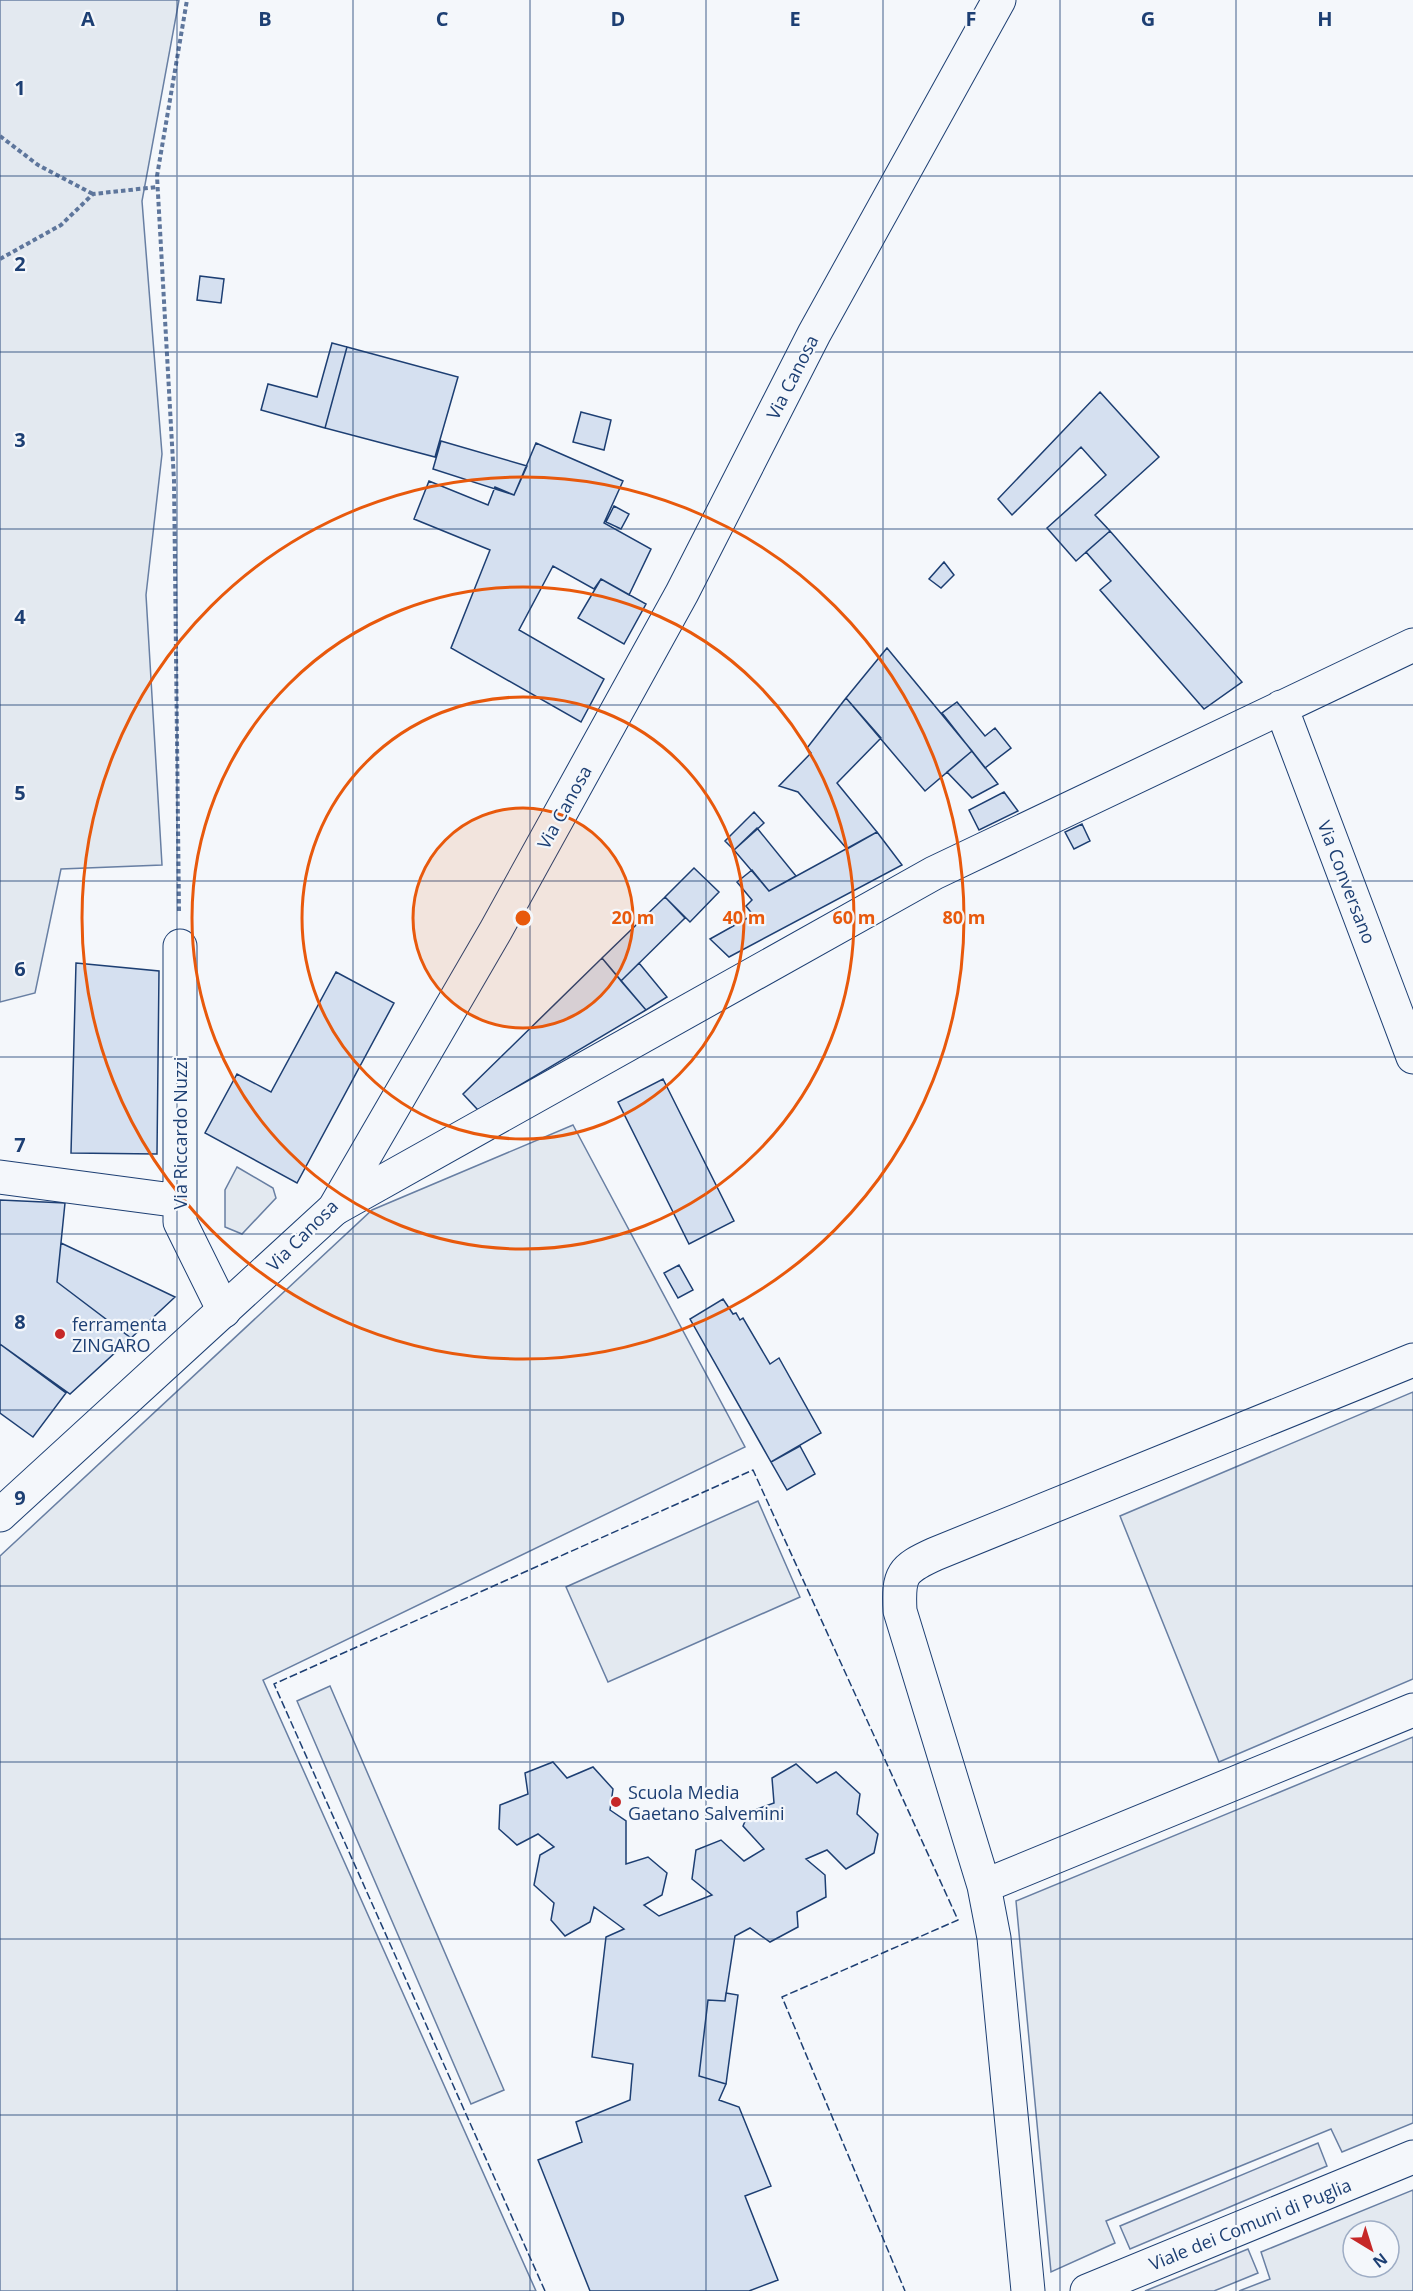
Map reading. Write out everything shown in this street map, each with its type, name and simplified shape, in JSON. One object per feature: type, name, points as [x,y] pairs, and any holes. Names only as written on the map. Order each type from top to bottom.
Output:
[{"type":"street","name":"Via Canosa","points":[[0,1515],[334,1209],[496,930],[677,603],[814,334],[999,0]]},
{"type":"street","points":[[334,1209],[934,873],[1413,645]]},
{"type":"street","name":"Via Conversano","points":[[1281,707],[1413,1057]]},
{"type":"street","name":"Via Riccardo Nuzzi","points":[[180,946],[180,1222],[224,1311]]},
{"type":"street","points":[[0,1177],[180,1201]]},
{"type":"street","points":[[1028,2291],[994,1938],[984,1886],[900,1611],[898,1585],[911,1565],[1413,1360]]},
{"type":"street","points":[[984,1886],[1413,1710]]},
{"type":"street","name":"Viale dei Comuni di Puglia","points":[[1088,2291],[1413,2157]]},
{"type":"path","points":[[180,946],[174,480],[156,176],[187,0]]},
{"type":"path","points":[[0,136],[38,165],[93,194],[157,187]]},
{"type":"path","points":[[0,260],[61,225],[93,194]]},
{"type":"shaded area","points":[[0,0],[179,0],[142,201],[162,454],[146,595],[162,865],[61,869],[35,993],[0,1002]]},
{"type":"shaded area","points":[[573,1125],[745,1447],[263,1680],[536,2291],[0,2291],[0,1556],[372,1210]]},
{"type":"shaded area","points":[[237,1167],[273,1188],[276,1198],[242,1234],[225,1227],[225,1190]]},
{"type":"shaded area","points":[[1413,1392],[1413,1679],[1219,1762],[1120,1516]]},
{"type":"shaded area","points":[[758,1501],[800,1597],[608,1682],[566,1587]]},
{"type":"shaded area","points":[[330,1686],[504,2090],[471,2104],[297,1701]]},
{"type":"shaded area","points":[[1413,1737],[1413,2123],[1342,2152],[1331,2129],[1106,2221],[1115,2243],[1051,2272],[1016,1901]]},
{"type":"shaded area","points":[[1318,2143],[1327,2166],[1130,2249],[1120,2226]]},
{"type":"shaded area","points":[[1413,2190],[1413,2291],[1239,2291],[1270,2279],[1261,2252],[1341,2219],[1341,2279],[1401,2279],[1401,2219],[1342,2219]]},
{"type":"shaded area","points":[[1248,2249],[1258,2273],[1214,2291],[1145,2291]]},
{"type":"building","points":[[200,276],[224,279],[221,303],[197,300]]},
{"type":"building","points":[[332,343],[347,347],[325,428],[261,410],[268,384],[317,397]]},
{"type":"building","points":[[347,347],[458,377],[435,457],[325,428]]},
{"type":"building","points":[[1100,392],[1159,457],[1095,515],[1110,531],[1076,561],[1047,528],[1106,475],[1081,447],[1012,515],[998,499]]},
{"type":"building","points":[[581,412],[611,420],[604,450],[573,442]]},
{"type":"building","points":[[441,441],[527,466],[514,495],[433,469]]},
{"type":"building","points":[[536,443],[623,481],[604,523],[651,549],[629,595],[601,579],[594,589],[553,566],[519,630],[604,679],[581,722],[451,648],[490,550],[414,519],[429,481],[488,505],[495,487],[514,495]]},
{"type":"building","points":[[614,506],[629,514],[621,529],[606,522]]},
{"type":"building","points":[[1110,531],[1242,682],[1204,709],[1100,590],[1111,581],[1086,552]]},
{"type":"building","points":[[944,562],[954,575],[941,588],[929,579]]},
{"type":"building","points":[[601,579],[646,604],[624,644],[578,618]]},
{"type":"building","points":[[887,648],[972,751],[925,791],[846,698]]},
{"type":"building","points":[[846,698],[881,738],[837,783],[877,832],[847,849],[798,792],[779,786],[811,753],[807,748]]},
{"type":"building","points":[[957,702],[985,736],[995,728],[1011,748],[985,768],[942,713]]},
{"type":"building","points":[[972,751],[998,784],[972,798],[947,772]]},
{"type":"building","points":[[1004,792],[1018,811],[979,830],[969,810]]},
{"type":"building","points":[[754,812],[764,823],[734,850],[725,841]]},
{"type":"building","points":[[1082,824],[1090,841],[1074,849],[1065,832]]},
{"type":"building","points":[[757,828],[796,876],[769,891],[734,850]]},
{"type":"building","points":[[877,832],[902,865],[729,957],[710,939],[753,915],[746,906],[752,900],[737,882],[752,870],[769,891]]},
{"type":"building","points":[[694,868],[719,892],[690,922],[665,897]]},
{"type":"building","points":[[665,897],[685,918],[621,981],[602,958]]},
{"type":"building","points":[[602,958],[646,1010],[478,1110],[463,1094]]},
{"type":"building","points":[[76,963],[159,971],[157,1154],[71,1153]]},
{"type":"building","points":[[639,963],[667,997],[646,1010],[621,981]]},
{"type":"building","points":[[336,972],[394,1003],[297,1183],[205,1133],[237,1074],[271,1092]]},
{"type":"building","points":[[663,1079],[734,1221],[689,1244],[618,1102]]},
{"type":"building","points":[[0,1200],[65,1203],[57,1282],[131,1338],[70,1394],[0,1344]]},
{"type":"building","points":[[61,1243],[175,1297],[131,1338],[57,1282]]},
{"type":"building","points":[[679,1265],[693,1290],[678,1298],[664,1273]]},
{"type":"building","points":[[723,1299],[733,1314],[736,1313],[740,1320],[743,1318],[770,1364],[779,1358],[821,1433],[771,1462],[690,1319]]},
{"type":"building","points":[[0,1344],[66,1393],[33,1437],[0,1413]]},
{"type":"building","points":[[800,1446],[815,1474],[787,1490],[771,1462]]},
{"type":"building","points":[[553,1762],[567,1778],[593,1767],[613,1789],[610,1810],[626,1821],[626,1864],[648,1857],[667,1873],[662,1895],[644,1905],[659,1916],[712,1895],[692,1879],[696,1850],[721,1840],[744,1861],[764,1849],[743,1826],[749,1812],[774,1803],[772,1778],[796,1764],[817,1783],[836,1772],[860,1794],[857,1814],[878,1834],[874,1853],[846,1869],[827,1850],[806,1859],[825,1875],[826,1897],[797,1912],[798,1927],[770,1942],[750,1928],[735,1936],[725,2001],[708,2000],[699,2076],[726,2084],[719,2100],[739,2107],[771,2186],[745,2196],[778,2280],[749,2291],[590,2291],[538,2160],[582,2142],[576,2122],[630,2100],[633,2064],[592,2057],[606,1937],[624,1929],[594,1907],[590,1922],[565,1936],[551,1920],[554,1903],[534,1885],[540,1855],[554,1847],[538,1834],[517,1845],[499,1829],[500,1805],[528,1794],[525,1773]]},
{"type":"building","points":[[726,1993],[738,1995],[726,2084],[699,2076],[708,2000],[725,2001]]},
{"type":"fence","points":[[545,2291],[274,1684],[753,1470],[958,1920],[782,1997],[905,2291]]},
{"type":"place","name":"ferramenta ZINGARO","points":[[60,1334]]},
{"type":"place","name":"Scuola Media Gaetano Salvemini","points":[[616,1802]]}]
